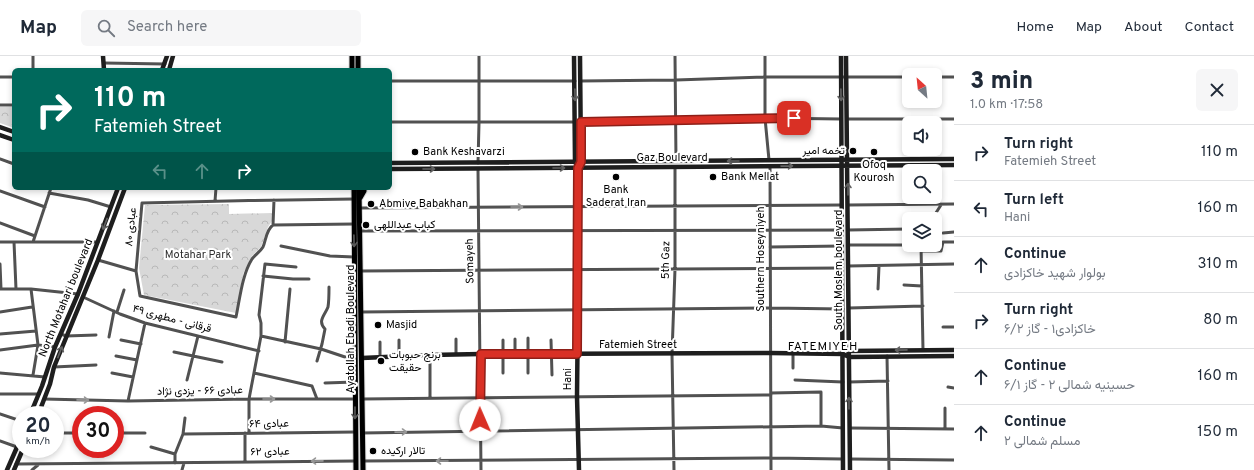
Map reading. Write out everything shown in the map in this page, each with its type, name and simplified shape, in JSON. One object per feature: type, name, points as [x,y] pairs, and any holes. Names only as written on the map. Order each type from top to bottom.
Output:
[{"type":"main road","points":[[104,56],[104,68]]},
{"type":"main road","points":[[163,68],[167,56]]},
{"type":"main road","points":[[170,68],[173,56]]},
{"type":"main road","points":[[352,56],[352,68]]},
{"type":"main road","points":[[358,56],[358,68]]},
{"type":"main road","points":[[574,56],[575,162],[578,168]]},
{"type":"main road","points":[[578,168],[581,162],[580,56]]},
{"type":"main road","name":"South Moslem boulevard","points":[[841,56],[843,470]]},
{"type":"main road","name":"South Moslem boulevard","points":[[846,56],[850,470]]},
{"type":"main road","points":[[0,127],[12,131]]},
{"type":"main road","points":[[0,135],[12,139]]},
{"type":"main road","name":"Gaz Boulevard","points":[[392,164],[954,159]]},
{"type":"main road","name":"Gaz Boulevard","points":[[392,169],[954,165]]},
{"type":"main road","name":"Hani","points":[[578,168],[577,397],[579,470]]},
{"type":"main road","name":"North Motahari boulevard","points":[[34,406],[55,347],[78,294],[117,190]]},
{"type":"main road","name":"North Motahari boulevard","points":[[41,406],[50,384],[54,367],[98,260],[124,190]]},
{"type":"main road","name":"Ayatollah Ebadi Boulevard","points":[[354,190],[356,470]]},
{"type":"main road","name":"Ayatollah Ebadi Boulevard","points":[[359,190],[361,231],[363,470]]},
{"type":"main road","points":[[360,199],[363,190]]},
{"type":"main road","points":[[842,268],[848,266]]},
{"type":"main road","points":[[843,354],[849,351],[954,350]]},
{"type":"main road","name":"Fatemieh Street","points":[[362,358],[456,354],[843,354]]},
{"type":"main road","points":[[843,354],[849,357],[954,356]]},
{"type":"main road","points":[[7,470],[12,458]]},
{"type":"main road","points":[[14,470],[19,458]]},
{"type":"street","points":[[33,56],[34,68]]},
{"type":"street","points":[[478,163],[479,56]]},
{"type":"street","points":[[675,56],[676,161]]},
{"type":"street","points":[[765,56],[766,118],[769,160]]},
{"type":"street","points":[[104,63],[165,64]]},
{"type":"street","points":[[0,77],[12,77]]},
{"type":"street","points":[[580,81],[765,77],[902,77]]},
{"type":"street","points":[[942,77],[954,77]]},
{"type":"street","points":[[392,81],[574,81]]},
{"type":"street","points":[[0,105],[12,105]]},
{"type":"street","points":[[581,122],[766,118],[841,119]]},
{"type":"street","points":[[847,119],[954,119]]},
{"type":"street","points":[[392,122],[575,122]]},
{"type":"street","points":[[0,159],[12,163]]},
{"type":"street","name":"Southern Hoseyniyeh","points":[[770,166],[771,470]]},
{"type":"street","name":"5th Gaz","points":[[674,470],[672,354],[675,269],[675,167]]},
{"type":"street","name":"Somayeh","points":[[478,169],[481,470]]},
{"type":"street","points":[[33,242],[50,190]]},
{"type":"street","points":[[215,201],[216,190]]},
{"type":"street","points":[[0,191],[44,207]]},
{"type":"street","points":[[49,194],[88,200],[111,207]]},
{"type":"street","name":"عبادی ۸۰","points":[[273,225],[270,228],[262,249],[252,259],[245,276],[236,316],[140,296],[136,271],[142,203],[354,199]]},
{"type":"street","points":[[274,200],[273,225],[354,224]]},
{"type":"street","points":[[848,205],[954,204]]},
{"type":"street","points":[[360,208],[842,205]]},
{"type":"street","points":[[936,212],[941,205]]},
{"type":"street","points":[[0,223],[35,236]]},
{"type":"street","points":[[361,231],[842,230]]},
{"type":"street","points":[[848,230],[902,230]]},
{"type":"street","points":[[943,232],[954,232]]},
{"type":"street","points":[[0,242],[98,242]]},
{"type":"street","points":[[14,242],[16,289]]},
{"type":"street","points":[[942,246],[943,242],[954,242]]},
{"type":"street","points":[[848,245],[902,245]]},
{"type":"street","points":[[281,246],[330,256],[354,257]]},
{"type":"street","points":[[770,247],[842,246]]},
{"type":"street","points":[[921,252],[923,350]]},
{"type":"street","points":[[98,260],[136,271]]},
{"type":"street","points":[[0,264],[0,289],[30,289],[78,294]]},
{"type":"street","points":[[245,462],[249,399],[261,336],[261,323],[259,315],[265,264],[296,267]]},
{"type":"street","points":[[848,266],[921,266],[954,264]]},
{"type":"street","points":[[878,289],[879,266]]},
{"type":"street","points":[[361,271],[842,268]]},
{"type":"street","points":[[263,276],[309,279]]},
{"type":"street","points":[[904,285],[922,286]]},
{"type":"street","points":[[317,361],[321,349],[324,329],[321,321],[328,308],[329,287]]},
{"type":"street","points":[[30,289],[38,345],[33,375]]},
{"type":"street","points":[[285,342],[290,289]]},
{"type":"street","points":[[109,337],[116,311],[124,290]]},
{"type":"street","name":"قرقانی - مطهری ۴۹","points":[[83,296],[145,323],[258,351]]},
{"type":"street","points":[[849,308],[923,306]]},
{"type":"street","points":[[0,312],[32,307]]},
{"type":"street","points":[[361,312],[770,308],[842,309]]},
{"type":"street","points":[[128,401],[145,323]]},
{"type":"street","points":[[943,327],[954,327]]},
{"type":"street","points":[[0,334],[36,331]]},
{"type":"street","points":[[61,334],[66,336],[96,335]]},
{"type":"street","points":[[187,380],[198,336]]},
{"type":"street","points":[[261,336],[321,349],[351,359]]},
{"type":"street","points":[[528,338],[528,373]]},
{"type":"street","points":[[515,339],[515,354]]},
{"type":"street","points":[[122,340],[140,344]]},
{"type":"street","points":[[399,340],[399,356]]},
{"type":"street","points":[[456,340],[456,354]]},
{"type":"street","points":[[503,340],[503,373]]},
{"type":"street","points":[[551,340],[552,375]]},
{"type":"street","points":[[380,342],[380,357]]},
{"type":"street","points":[[0,350],[38,345],[55,347]]},
{"type":"street","points":[[174,352],[222,362]]},
{"type":"street","points":[[793,353],[793,368]]},
{"type":"street","points":[[430,355],[430,398]]},
{"type":"street","points":[[116,356],[137,360]]},
{"type":"street","points":[[887,356],[889,470]]},
{"type":"street","points":[[54,367],[96,365]]},
{"type":"street","points":[[254,372],[312,386],[317,399]]},
{"type":"street","points":[[0,373],[45,376]]},
{"type":"street","points":[[112,373],[133,377]]},
{"type":"street","points":[[795,380],[843,382]]},
{"type":"street","points":[[849,382],[888,381]]},
{"type":"street","points":[[325,383],[355,382]]},
{"type":"street","points":[[948,388],[954,388]]},
{"type":"street","points":[[362,399],[673,396],[821,392],[821,426]]},
{"type":"street","points":[[0,394],[39,394]]},
{"type":"street","name":"عبادی ۶۶ - یزدی نژاد","points":[[44,399],[128,401],[355,399]]},
{"type":"street","points":[[944,429],[946,408]]},
{"type":"street","points":[[0,414],[12,418]]},
{"type":"street","points":[[175,463],[175,454],[183,434],[185,418]]},
{"type":"street","points":[[362,433],[821,426],[843,428]]},
{"type":"street","points":[[850,428],[954,429]]},
{"type":"street","name":"عبادی ۶۴","points":[[183,434],[355,432]]},
{"type":"street","points":[[124,433],[145,433]]},
{"type":"street","points":[[0,441],[12,445]]},
{"type":"street","points":[[151,447],[175,454]]},
{"type":"street","points":[[362,461],[771,458],[843,459]]},
{"type":"street","points":[[850,459],[954,460]]},
{"type":"street","name":"عبادی ۶۲","points":[[16,464],[38,465],[356,460]]},
{"type":"street","points":[[182,470],[184,463]]},
{"type":"street","points":[[59,464],[59,470]]},
{"type":"street","points":[[32,470],[38,465]]},
{"type":"green space","points":[[0,107],[12,107],[12,127],[0,123]]},
{"type":"green space","name":"Motahar Park","points":[[229,204],[229,214],[272,213],[272,221],[268,227],[261,247],[252,256],[243,274],[236,313],[144,295],[139,268],[145,205]]},
{"type":"place","name":"تخمه امیر","points":[[853,151]]},
{"type":"place","name":"Bank Keshavarzi","points":[[415,152]]},
{"type":"place","name":"Ofoq Kourosh","points":[[874,152]]},
{"type":"place","name":"Bank Saderat Iran","points":[[616,177]]},
{"type":"place","name":"Bank Mellat","points":[[713,177]]},
{"type":"place","name":"Abmive Babakhan","points":[[371,204]]},
{"type":"place","name":"کباب عبداللهی","points":[[366,225]]},
{"type":"place","name":"Masjid","points":[[378,325]]},
{"type":"place","name":"برنج حبوبات حقیقت","points":[[381,361]]},
{"type":"place","name":"تالار ارکیده","points":[[373,451]]},
{"type":"district","name":"FATEMIYEH","points":[[823,347]]},
{"type":"route","points":[[480,420],[481,354],[577,354],[579,207],[578,168],[581,162],[581,122],[794,118]]}]
